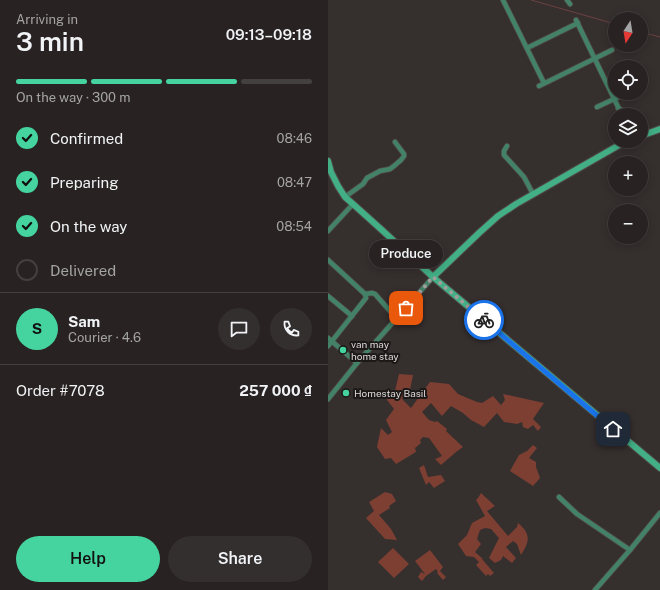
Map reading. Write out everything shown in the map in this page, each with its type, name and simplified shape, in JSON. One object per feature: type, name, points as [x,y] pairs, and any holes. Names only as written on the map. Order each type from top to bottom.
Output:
[{"type":"main road","points":[[648,133],[660,129]]},
{"type":"main road","points":[[433,277],[498,216],[533,194],[614,148]]},
{"type":"main road","points":[[328,161],[335,180],[345,197],[433,277],[660,468]]},
{"type":"street","points":[[503,0],[527,48],[541,84],[608,52]]},
{"type":"street","points":[[527,48],[577,21],[608,86]]},
{"type":"street","points":[[597,107],[612,100]]},
{"type":"street","points":[[345,197],[363,184],[367,178],[380,171],[390,169],[399,162],[404,154],[395,142]]},
{"type":"street","points":[[507,146],[504,151],[504,156],[524,176],[533,194]]},
{"type":"street","points":[[328,231],[353,204]]},
{"type":"street","points":[[328,260],[365,296]]},
{"type":"street","points":[[328,399],[357,363],[433,277]]},
{"type":"street","points":[[328,346],[330,340],[352,316],[365,296],[372,293],[375,294],[397,319]]},
{"type":"street","points":[[328,296],[352,316]]},
{"type":"street","points":[[330,340],[357,363]]},
{"type":"street","points":[[559,497],[577,514],[630,550]]},
{"type":"street","points":[[594,590],[660,514]]},
{"type":"shaded area","points":[[399,374],[413,375],[410,390],[402,399],[411,408],[430,382],[449,384],[458,394],[482,403],[493,396],[501,405],[505,400],[503,394],[544,403],[533,419],[541,427],[538,431],[533,425],[528,429],[523,427],[522,422],[517,424],[504,422],[497,413],[484,427],[451,406],[442,416],[431,403],[422,412],[429,420],[435,422],[437,421],[447,429],[446,431],[463,447],[441,465],[435,459],[442,456],[429,438],[423,437],[420,440],[421,443],[415,448],[416,452],[396,464],[391,458],[385,459],[377,447],[381,428],[388,435],[392,432],[386,420],[394,409],[387,400],[389,390],[395,391]]},
{"type":"shaded area","points":[[533,445],[537,448],[529,458],[536,462],[536,467],[540,478],[533,486],[510,471],[519,455],[527,451]]},
{"type":"shaded area","points":[[424,465],[428,477],[441,475],[445,481],[434,488],[429,482],[426,485],[419,468]]},
{"type":"shaded area","points":[[385,492],[392,494],[396,501],[389,506],[390,508],[379,515],[391,529],[397,540],[385,539],[366,518],[374,511],[369,502]]},
{"type":"shaded area","points":[[481,493],[495,506],[487,511],[508,536],[517,527],[518,523],[527,534],[528,538],[521,555],[517,544],[513,541],[506,547],[516,558],[512,563],[503,556],[501,560],[495,563],[489,558],[499,538],[491,529],[485,528],[480,530],[477,539],[481,544],[475,552],[483,559],[494,573],[490,576],[488,574],[486,576],[476,565],[479,562],[474,557],[466,556],[458,544],[467,535],[472,523],[485,516],[476,500]]},
{"type":"shaded area","points":[[393,548],[409,564],[394,578],[378,562]]},
{"type":"shaded area","points":[[430,550],[443,567],[440,571],[446,577],[443,580],[437,573],[438,572],[436,569],[422,581],[418,577],[421,572],[425,574],[415,561]]},
{"type":"waterway","points":[[531,0],[608,22]]},
{"type":"waterway","points":[[648,34],[660,37]]},
{"type":"way so far","points":[[406,308],[433,277],[484,320]]},
{"type":"place","name":"Produce","points":[[406,308]]},
{"type":"place","name":"van may home stay","points":[[343,350]]},
{"type":"place","name":"Homestay Basil","points":[[346,393]]},
{"type":"route","points":[[484,320],[613,429]]}]
